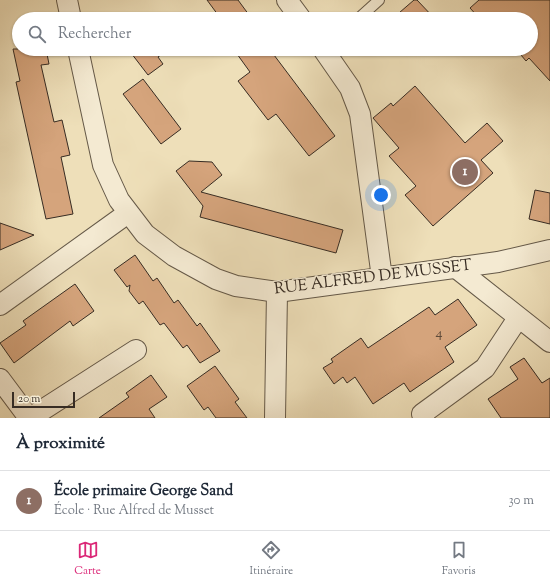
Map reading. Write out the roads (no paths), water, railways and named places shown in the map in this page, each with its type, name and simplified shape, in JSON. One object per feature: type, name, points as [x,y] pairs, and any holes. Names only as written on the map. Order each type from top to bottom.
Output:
[{"type":"street","points":[[67,0],[70,12]]},
{"type":"street","points":[[287,0],[296,12]]},
{"type":"street","name":"RUE ALFRED DE MUSSET","points":[[80,56],[104,165],[109,180],[128,213],[145,234],[174,256],[197,270],[236,286],[277,292],[516,259],[550,250]]},
{"type":"street","points":[[328,56],[350,88],[360,114],[382,278]]},
{"type":"street","points":[[0,305],[128,213]]},
{"type":"street","points":[[456,267],[550,342]]},
{"type":"street","points":[[275,418],[277,292]]},
{"type":"street","points":[[424,418],[422,414],[485,368],[518,318]]},
{"type":"street","points":[[0,379],[29,418],[136,350]]},
{"type":"lane","points":[[366,12],[379,0]]},
{"type":"place","name":"École primaire George Sand","points":[[465,172]]}]
